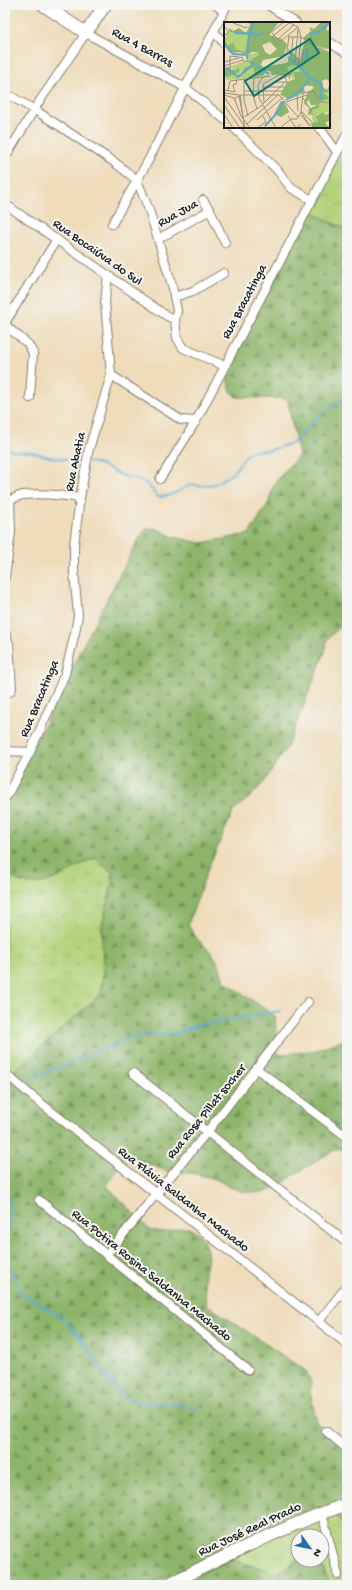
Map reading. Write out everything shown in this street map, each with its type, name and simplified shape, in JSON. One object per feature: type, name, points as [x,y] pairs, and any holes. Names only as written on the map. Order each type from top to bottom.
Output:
[{"type":"street","name":"Rua 4 Barras","points":[[43,5],[86,33],[186,88],[224,119]]},
{"type":"street","points":[[5,158],[105,5]]},
{"type":"street","points":[[112,224],[186,88],[226,8],[216,5]]},
{"type":"street","points":[[268,5],[294,22]]},
{"type":"street","points":[[214,32],[224,43]]},
{"type":"street","points":[[330,43],[347,53]]},
{"type":"street","points":[[5,93],[35,110],[114,162],[137,180],[149,210],[172,285],[177,311],[175,320],[177,338],[183,348],[225,366]]},
{"type":"street","points":[[235,128],[278,171],[291,188],[312,200]]},
{"type":"street","points":[[320,128],[337,152]]},
{"type":"street","name":"Rua Bracatinga","points":[[160,479],[196,421],[347,134]]},
{"type":"street","points":[[203,200],[210,210],[225,243]]},
{"type":"street","name":"Rua Bocaiúva do Sul","points":[[5,204],[167,316],[175,320]]},
{"type":"street","name":"Rua Jua","points":[[158,239],[210,210]]},
{"type":"street","points":[[30,398],[33,353],[28,344],[5,324],[57,239]]},
{"type":"street","points":[[174,297],[193,291],[224,274]]},
{"type":"street","name":"Rua Abatia","points":[[70,654],[78,615],[74,573],[74,552],[80,498],[89,449],[111,375],[105,302],[108,275]]},
{"type":"street","points":[[111,375],[181,420],[196,421]]},
{"type":"street","points":[[5,577],[11,532],[8,501],[21,495],[57,494],[80,498]]},
{"type":"street","points":[[5,632],[9,650],[12,688],[8,691]]},
{"type":"street","name":"Rua Bracatinga","points":[[30,752],[65,674],[70,654]]},
{"type":"street","points":[[5,751],[30,752],[5,799]]},
{"type":"street","name":"Rua Rosa Pillat socher","points":[[106,1254],[207,1132],[257,1069],[280,1036],[308,1002]]},
{"type":"street","points":[[257,1069],[347,1138]]},
{"type":"street","name":"Rua Flávia Saldanha Machado","points":[[5,1073],[39,1102],[347,1344]]},
{"type":"street","points":[[133,1073],[347,1243]]},
{"type":"street","name":"Rua Potira Rosina Saldanha Machado","points":[[39,1200],[248,1370]]},
{"type":"street","points":[[319,1321],[347,1286]]},
{"type":"street","points":[[326,1431],[347,1449]]},
{"type":"street","name":"Rua José Real Prado","points":[[167,1585],[322,1513],[347,1504]]},
{"type":"street","points":[[322,1513],[338,1575]]},
{"type":"green space","points":[[347,141],[347,230],[310,211]]},
{"type":"green space","points":[[310,211],[347,230],[347,618],[327,640],[325,652],[287,747],[264,782],[249,798],[234,810],[208,868],[188,925],[197,939],[210,951],[218,962],[224,981],[275,1016],[278,1055],[316,1050],[340,1041],[347,1041],[347,1149],[336,1149],[293,1175],[282,1184],[265,1192],[241,1191],[216,1179],[192,1173],[169,1172],[137,1159],[125,1156],[107,1186],[150,1230],[164,1232],[181,1228],[189,1228],[199,1234],[205,1241],[208,1257],[204,1280],[207,1305],[306,1371],[311,1382],[310,1393],[317,1423],[347,1445],[347,1526],[326,1508],[147,1585],[5,1585],[5,1079],[101,994],[104,964],[102,926],[112,884],[113,873],[95,858],[52,880],[42,883],[31,884],[6,875],[5,805],[79,653],[139,538],[146,529],[156,528],[173,537],[201,543],[249,534],[269,502],[276,481],[299,455],[287,399],[236,397],[232,393],[228,384],[228,379],[232,360]]},
{"type":"green space","points":[[95,858],[113,873],[112,884],[102,926],[104,964],[101,994],[5,1079],[5,874],[31,883],[41,883],[52,880]]},
{"type":"green space","points":[[326,1508],[347,1526],[347,1585],[331,1585],[323,1568],[330,1568],[330,1528],[290,1528],[290,1566],[277,1573],[233,1560],[225,1561],[214,1566],[184,1585],[147,1585]]},
{"type":"green space","points":[[233,1560],[277,1573],[290,1566],[290,1568],[322,1568],[331,1585],[184,1585],[214,1566],[225,1561]]},
{"type":"waterway","points":[[88,462],[93,462],[126,477],[144,482],[150,487],[157,497],[171,495],[191,484],[199,486],[215,484],[233,473],[247,454],[253,451],[270,450],[293,443],[320,415],[347,397]]},
{"type":"waterway","points":[[5,448],[14,451],[32,452],[49,457],[84,462]]},
{"type":"waterway","points":[[20,1082],[120,1042],[146,1034],[173,1034],[199,1025],[281,1011]]},
{"type":"waterway","points":[[5,1091],[14,1085]]},
{"type":"waterway","points":[[5,1189],[12,1211],[5,1244],[11,1271],[22,1294],[58,1315],[68,1323],[89,1349],[103,1372],[127,1399],[154,1404],[173,1404],[197,1408]]}]
